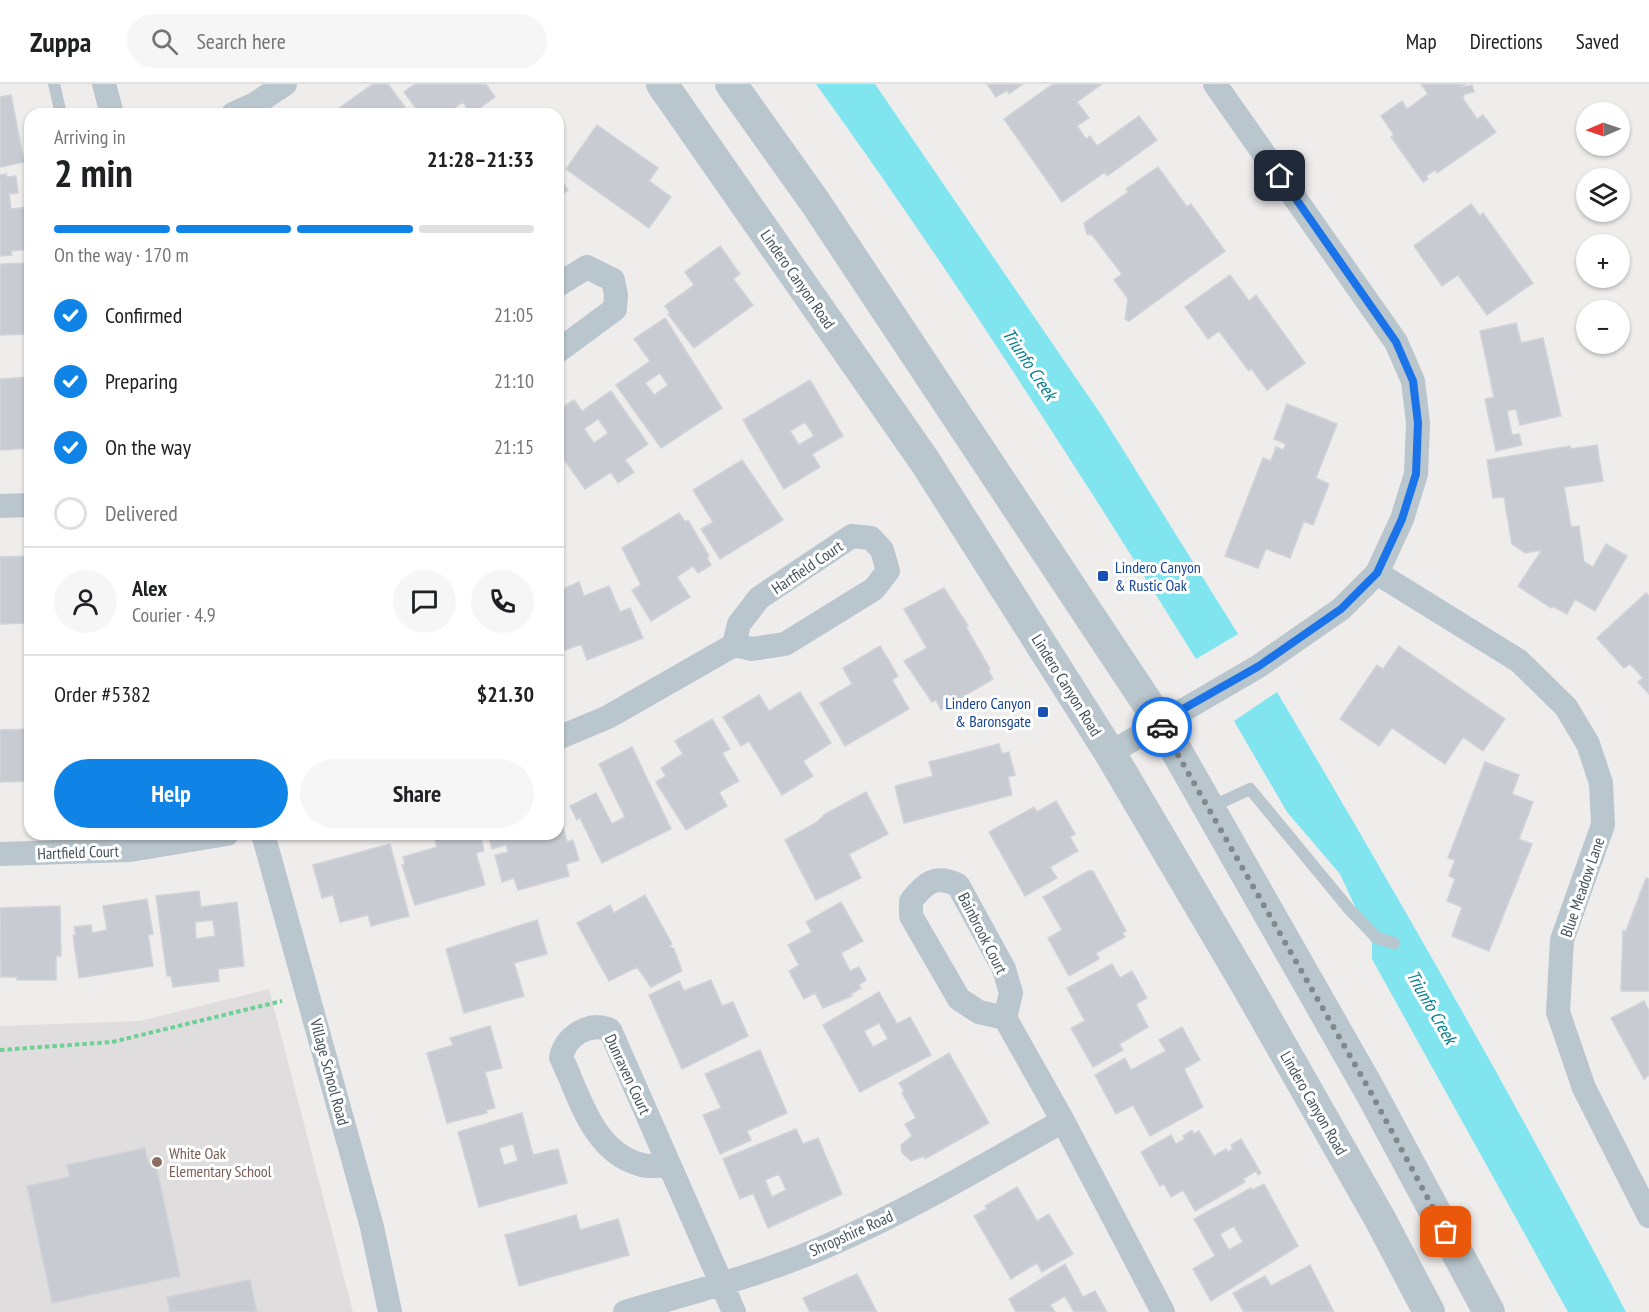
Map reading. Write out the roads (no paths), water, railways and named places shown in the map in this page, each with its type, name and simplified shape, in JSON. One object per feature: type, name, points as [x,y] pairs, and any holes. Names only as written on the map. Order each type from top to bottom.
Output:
[{"type":"street","points":[[104,84],[110,108]]},
{"type":"street","points":[[246,108],[285,84]]},
{"type":"street","name":"Lindero Canyon Road","points":[[662,84],[926,463],[1110,753],[1245,982],[1380,1219],[1429,1312]]},
{"type":"street","points":[[731,84],[822,212],[1160,722],[1370,1091],[1489,1312]]},
{"type":"street","points":[[1110,753],[1259,666],[1341,609],[1377,573],[1402,519],[1416,474],[1418,423],[1413,381],[1396,342],[1215,84]]},
{"type":"street","points":[[564,281],[587,267],[613,280],[616,295],[615,309],[564,347]]},
{"type":"street","points":[[0,506],[24,505]]},
{"type":"street","name":"Hartfield Court","points":[[852,536],[871,538],[882,550],[888,571],[874,589],[785,644],[752,649],[734,645],[739,624],[759,598],[852,536]]},
{"type":"street","name":"Blue Meadow Lane","points":[[1377,573],[1519,662],[1566,707],[1588,744],[1601,783],[1603,825],[1562,940],[1558,1012],[1584,1088],[1649,1216]]},
{"type":"street","points":[[564,735],[608,717],[734,645]]},
{"type":"street","name":"Hartfield Court","points":[[0,854],[130,850],[191,840]]},
{"type":"street","name":"Village School Road","points":[[265,840],[372,1227],[390,1312]]},
{"type":"street","name":"Bainbrook Court","points":[[945,879],[958,885],[1004,969],[1011,993],[1005,1018],[979,1012],[959,999],[911,916],[911,901],[924,884],[945,879]]},
{"type":"street","points":[[1005,1018],[1063,1121],[1163,1312]]},
{"type":"street","name":"Dunraven Court","points":[[670,1166],[643,1165],[627,1160],[619,1157],[599,1140],[561,1057],[564,1046],[576,1033],[602,1027],[610,1030],[670,1166],[721,1284],[734,1312]]},
{"type":"street","name":"Shropshire Road","points":[[625,1312],[721,1284],[827,1246],[897,1213],[1063,1121]]},
{"type":"lane","points":[[54,84],[60,108]]},
{"type":"lane","points":[[1209,808],[1250,789],[1348,909],[1377,938],[1394,943]]},
{"type":"water","name":"Triunfo Creek","points":[[816,84],[875,84],[1102,416],[1238,634],[1196,659],[1011,368],[915,225]]},
{"type":"water","name":"Triunfo Creek","points":[[1277,692],[1456,1000],[1626,1312],[1568,1312],[1372,959],[1372,943],[1340,874],[1287,812],[1234,721]]},
{"type":"place","name":"Lindero Canyon & Rustic Oak","points":[[1103,576]]},
{"type":"place","name":"Lindero Canyon & Baronsgate","points":[[1043,712]]},
{"type":"place","name":"White Oak Elementary School","points":[[157,1162]]}]
